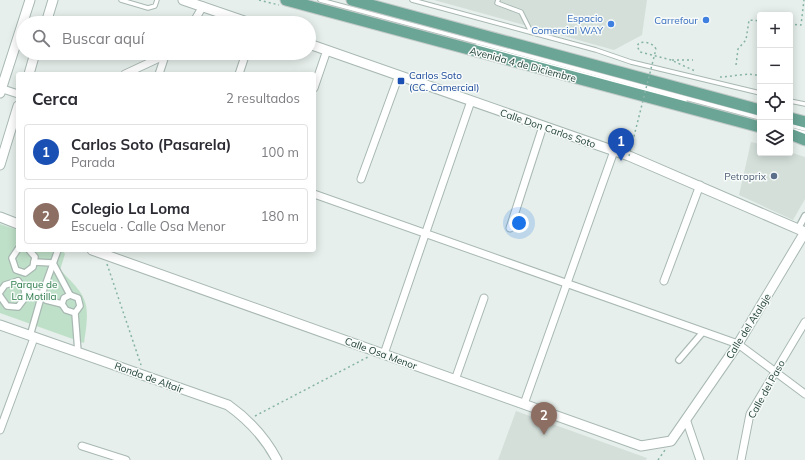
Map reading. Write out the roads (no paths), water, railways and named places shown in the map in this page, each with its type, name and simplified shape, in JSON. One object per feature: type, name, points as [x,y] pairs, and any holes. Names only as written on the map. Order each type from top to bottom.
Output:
[{"type":"main road","name":"Avenida 4 de Diciembre","points":[[286,0],[757,126]]},
{"type":"main road","name":"Avenida 4 de Diciembre","points":[[352,0],[757,109]]},
{"type":"main road","points":[[793,119],[805,122]]},
{"type":"main road","points":[[793,135],[805,140]]},
{"type":"street","points":[[27,16],[30,0]]},
{"type":"street","points":[[48,16],[53,0]]},
{"type":"street","points":[[183,0],[231,16]]},
{"type":"street","points":[[197,16],[203,6]]},
{"type":"street","name":"Calle Don Carlos Soto","points":[[316,46],[629,156],[700,185],[803,231]]},
{"type":"street","points":[[16,48],[0,90],[16,94]]},
{"type":"street","points":[[316,82],[327,50]]},
{"type":"street","points":[[30,72],[34,60]]},
{"type":"street","points":[[129,72],[156,60]]},
{"type":"street","points":[[160,72],[165,60]]},
{"type":"street","points":[[240,72],[244,60]]},
{"type":"street","points":[[361,179],[399,75]]},
{"type":"street","points":[[381,353],[471,101]]},
{"type":"street","points":[[0,165],[16,113]]},
{"type":"street","points":[[510,228],[543,126]]},
{"type":"street","points":[[524,404],[568,284],[614,151]]},
{"type":"street","points":[[664,281],[700,185]]},
{"type":"street","points":[[316,195],[738,344],[803,393]]},
{"type":"street","points":[[803,231],[805,216]]},
{"type":"street","points":[[0,217],[16,223]]},
{"type":"street","name":"Calle del Atalaje","points":[[671,441],[738,344],[803,231]]},
{"type":"street","points":[[16,252],[12,258],[16,270],[25,273],[33,267],[35,257],[31,252]]},
{"type":"street","points":[[0,430],[32,337],[42,294],[57,252]]},
{"type":"street","name":"Calle Osa Menor","points":[[105,252],[455,380],[641,446],[671,441]]},
{"type":"street","points":[[34,262],[53,263]]},
{"type":"street","points":[[53,263],[70,295],[78,298],[80,306],[75,313],[78,352]]},
{"type":"street","points":[[18,281],[21,272]]},
{"type":"street","points":[[18,281],[25,290],[42,294],[46,300],[62,304],[66,310],[75,313]]},
{"type":"street","points":[[0,292],[5,285],[18,281]]},
{"type":"street","points":[[0,296],[7,306],[18,307],[24,299],[25,290]]},
{"type":"street","points":[[62,304],[64,298],[70,295]]},
{"type":"street","points":[[455,380],[484,298]]},
{"type":"street","name":"Calle del Paso","points":[[741,460],[750,414],[805,322]]},
{"type":"street","name":"Ronda de Altair","points":[[0,325],[228,405],[248,420],[270,446],[276,460]]},
{"type":"street","points":[[679,360],[703,332]]},
{"type":"street","points":[[686,419],[700,460]]},
{"type":"street","points":[[82,446],[126,460]]},
{"type":"lane","points":[[121,0],[148,8],[155,6],[157,0]]},
{"type":"lane","points":[[306,0],[757,121]]},
{"type":"lane","points":[[320,0],[757,117]]},
{"type":"lane","points":[[412,0],[531,32],[631,62],[757,92]]},
{"type":"lane","points":[[498,0],[497,4],[521,12],[531,32]]},
{"type":"lane","points":[[793,102],[805,104]]},
{"type":"lane","points":[[793,126],[805,129]]},
{"type":"lane","points":[[793,130],[805,133]]},
{"type":"place","name":"Carrefour","points":[[706,20]]},
{"type":"place","name":"Espacio Comercial WAY","points":[[611,24]]},
{"type":"place","name":"Carlos Soto (CC. Comercial)","points":[[401,81]]},
{"type":"place","name":"Carlos Soto (Pasarela)","points":[[621,161]]},
{"type":"place","name":"Petroprix","points":[[774,176]]},
{"type":"place","name":"Colegio La Loma","points":[[544,435]]},
{"type":"park label","name":"Parque de La Motilla","points":[[34,290]]}]
